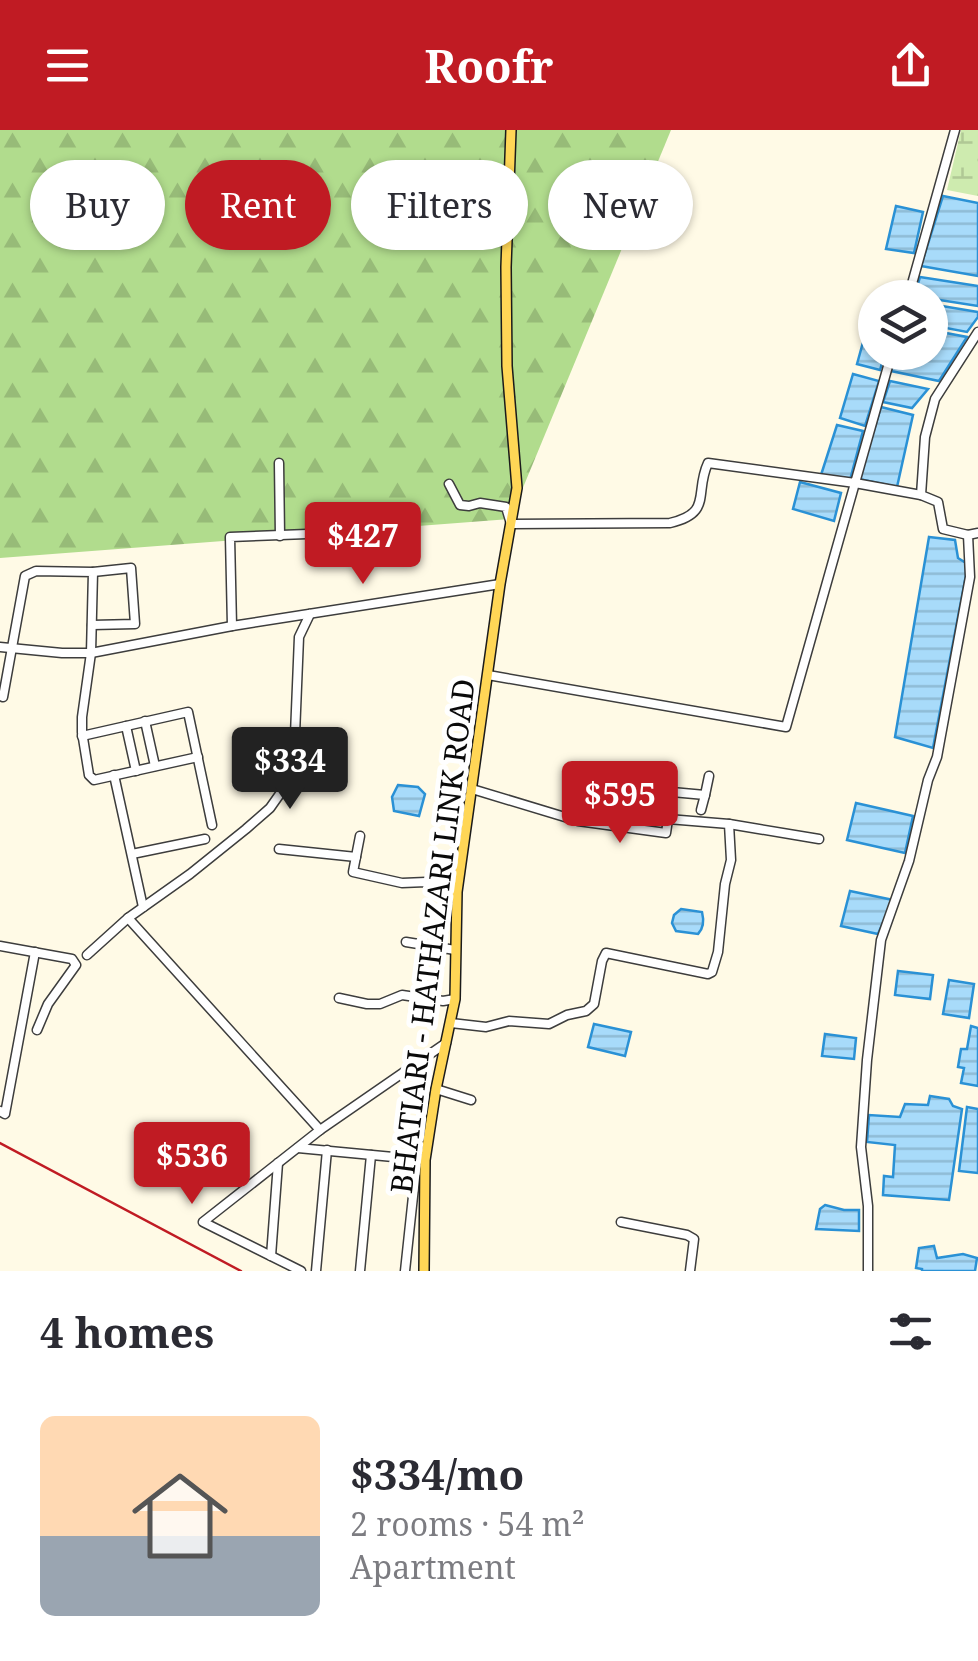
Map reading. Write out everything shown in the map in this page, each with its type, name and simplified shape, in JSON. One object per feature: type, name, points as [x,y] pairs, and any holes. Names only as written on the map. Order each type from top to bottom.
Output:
[{"type":"main road","name":"BHATIARI - HATHAZARI LINK ROAD","points":[[424,1271],[421,1160],[456,999],[457,888],[500,584],[518,488],[507,366],[511,130]]},
{"type":"street","points":[[913,280],[954,130]]},
{"type":"street","points":[[921,496],[925,437],[934,399],[978,332]]},
{"type":"street","points":[[488,675],[786,727],[887,370]]},
{"type":"street","points":[[280,463],[280,536]]},
{"type":"street","points":[[448,484],[460,504],[506,507],[511,524],[670,523],[686,519],[696,510],[708,463],[921,496],[938,502],[943,530],[968,535],[978,532]]},
{"type":"street","points":[[232,626],[230,537],[387,531]]},
{"type":"street","points":[[868,1271],[868,1206],[861,1147],[881,940],[909,860],[937,757],[970,577],[968,535]]},
{"type":"street","points":[[3,697],[26,576],[36,570],[93,572],[130,568],[135,624],[92,624]]},
{"type":"street","points":[[93,572],[91,652],[82,717],[91,778],[198,757]]},
{"type":"street","points":[[0,647],[91,652],[500,584]]},
{"type":"street","points":[[87,955],[128,918],[246,829],[270,808],[289,781],[294,759],[298,637],[310,614]]},
{"type":"street","points":[[82,736],[188,712],[212,825]]},
{"type":"street","points":[[146,722],[155,766]]},
{"type":"street","points":[[126,726],[136,771]]},
{"type":"street","points":[[114,775],[143,907]]},
{"type":"street","points":[[701,810],[709,776]]},
{"type":"street","points":[[620,828],[631,781],[665,786]]},
{"type":"street","points":[[472,789],[578,821],[666,833],[672,792],[705,795]]},
{"type":"street","points":[[668,818],[819,839]]},
{"type":"street","points":[[451,1023],[486,1027],[508,1021],[549,1024],[586,1011],[594,1004],[606,954],[712,972],[731,860],[729,824]]},
{"type":"street","points":[[360,836],[353,872],[402,884],[426,882],[457,888]]},
{"type":"street","points":[[132,854],[205,839]]},
{"type":"street","points":[[279,850],[356,856]]},
{"type":"street","points":[[128,918],[320,1130]]},
{"type":"street","points":[[406,942],[456,950]]},
{"type":"street","points":[[0,946],[72,959],[76,965],[48,1004],[37,1030]]},
{"type":"street","points":[[0,1111],[5,1114],[35,952]]},
{"type":"street","points":[[339,998],[367,1004],[380,1004],[402,995],[456,999]]},
{"type":"street","points":[[301,1271],[203,1222],[320,1130],[446,1043]]},
{"type":"street","points":[[436,1089],[471,1100]]},
{"type":"street","points":[[298,1148],[421,1160],[405,1271]]},
{"type":"street","points":[[316,1271],[327,1150]]},
{"type":"street","points":[[360,1271],[372,1155]]},
{"type":"street","points":[[271,1256],[278,1163]]},
{"type":"street","points":[[621,1222],[694,1239],[690,1271]]},
{"type":"green space","points":[[0,130],[671,130],[659,160],[548,160],[548,250],[621,250],[510,519],[0,558]]},
{"type":"green space","points":[[961,130],[978,130],[978,196],[947,190]]},
{"type":"water","points":[[943,196],[978,203],[978,276],[921,266]]},
{"type":"water","points":[[896,206],[923,212],[914,253],[886,249]]},
{"type":"water","points":[[948,281],[978,286],[978,306],[948,301]]},
{"type":"water","points":[[948,307],[978,312],[967,332],[948,328]]},
{"type":"water","points":[[948,333],[967,337],[948,367]]},
{"type":"water","points":[[891,370],[946,370],[939,381]]},
{"type":"water","points":[[853,374],[879,381],[865,426],[840,418]]},
{"type":"water","points":[[890,381],[928,389],[912,408],[883,402]]},
{"type":"water","points":[[881,407],[913,415],[897,487],[859,479]]},
{"type":"water","points":[[837,425],[863,431],[850,480],[821,475]]},
{"type":"water","points":[[800,482],[841,493],[834,521],[793,509]]},
{"type":"water","points":[[929,537],[955,540],[958,558],[966,563],[933,748],[895,737]]},
{"type":"water","points":[[398,785],[418,787],[425,794],[419,816],[394,811],[392,797]]},
{"type":"water","points":[[856,803],[913,816],[905,853],[847,840]]},
{"type":"water","points":[[850,891],[893,900],[878,934],[841,926]]},
{"type":"water","points":[[681,909],[702,912],[703,924],[698,934],[676,931],[672,923]]},
{"type":"water","points":[[898,971],[933,975],[930,999],[895,995]]},
{"type":"water","points":[[949,980],[974,984],[969,1018],[943,1014]]},
{"type":"water","points":[[594,1024],[631,1032],[625,1056],[588,1047]]},
{"type":"water","points":[[971,1026],[978,1028],[978,1086],[961,1083],[964,1068],[958,1067],[961,1049],[967,1049]]},
{"type":"water","points":[[825,1034],[856,1038],[854,1059],[822,1056]]},
{"type":"water","points":[[930,1096],[949,1099],[953,1106],[962,1109],[949,1200],[883,1195],[884,1176],[893,1177],[895,1145],[867,1142],[869,1115],[900,1117],[905,1104],[928,1105]]},
{"type":"water","points":[[967,1107],[978,1109],[978,1173],[959,1171]]},
{"type":"water","points":[[825,1205],[859,1210],[859,1231],[816,1229],[820,1209]]},
{"type":"water","points":[[934,1246],[937,1258],[963,1254],[977,1258],[975,1271],[916,1268],[919,1248]]},
{"type":"railway","points":[[0,1143],[241,1271]]}]
